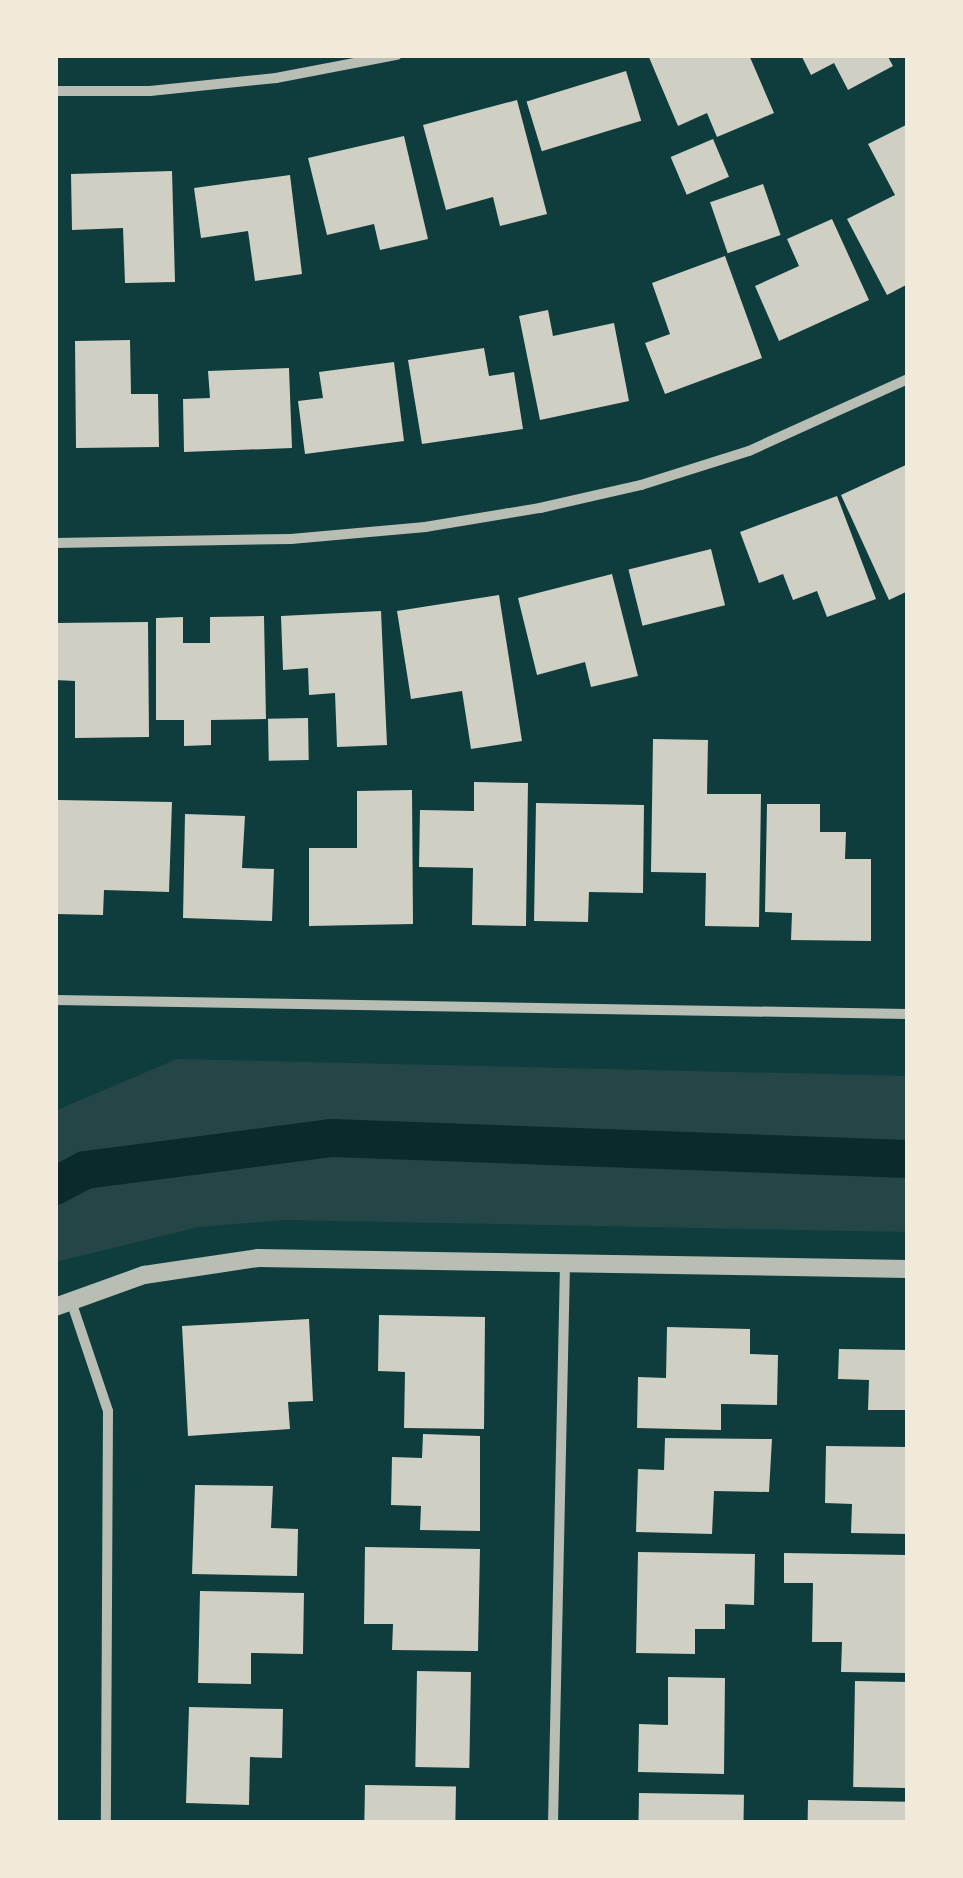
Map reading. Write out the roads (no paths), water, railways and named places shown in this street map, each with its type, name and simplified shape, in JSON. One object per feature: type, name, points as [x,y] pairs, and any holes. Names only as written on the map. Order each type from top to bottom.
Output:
[{"type":"street","points":[[55,91],[150,90],[276,78],[398,55]]},
{"type":"street","points":[[55,543],[291,539],[425,528],[540,508],[641,486],[749,450],[908,380]]},
{"type":"street","points":[[55,1000],[908,1014]]},
{"type":"street","points":[[106,1823],[108,1411],[63,1304],[144,1275],[258,1258],[908,1269]]},
{"type":"street","points":[[553,1823],[565,1263]]},
{"type":"waterway","points":[[55,1186],[85,1170],[332,1138],[908,1159]]}]
